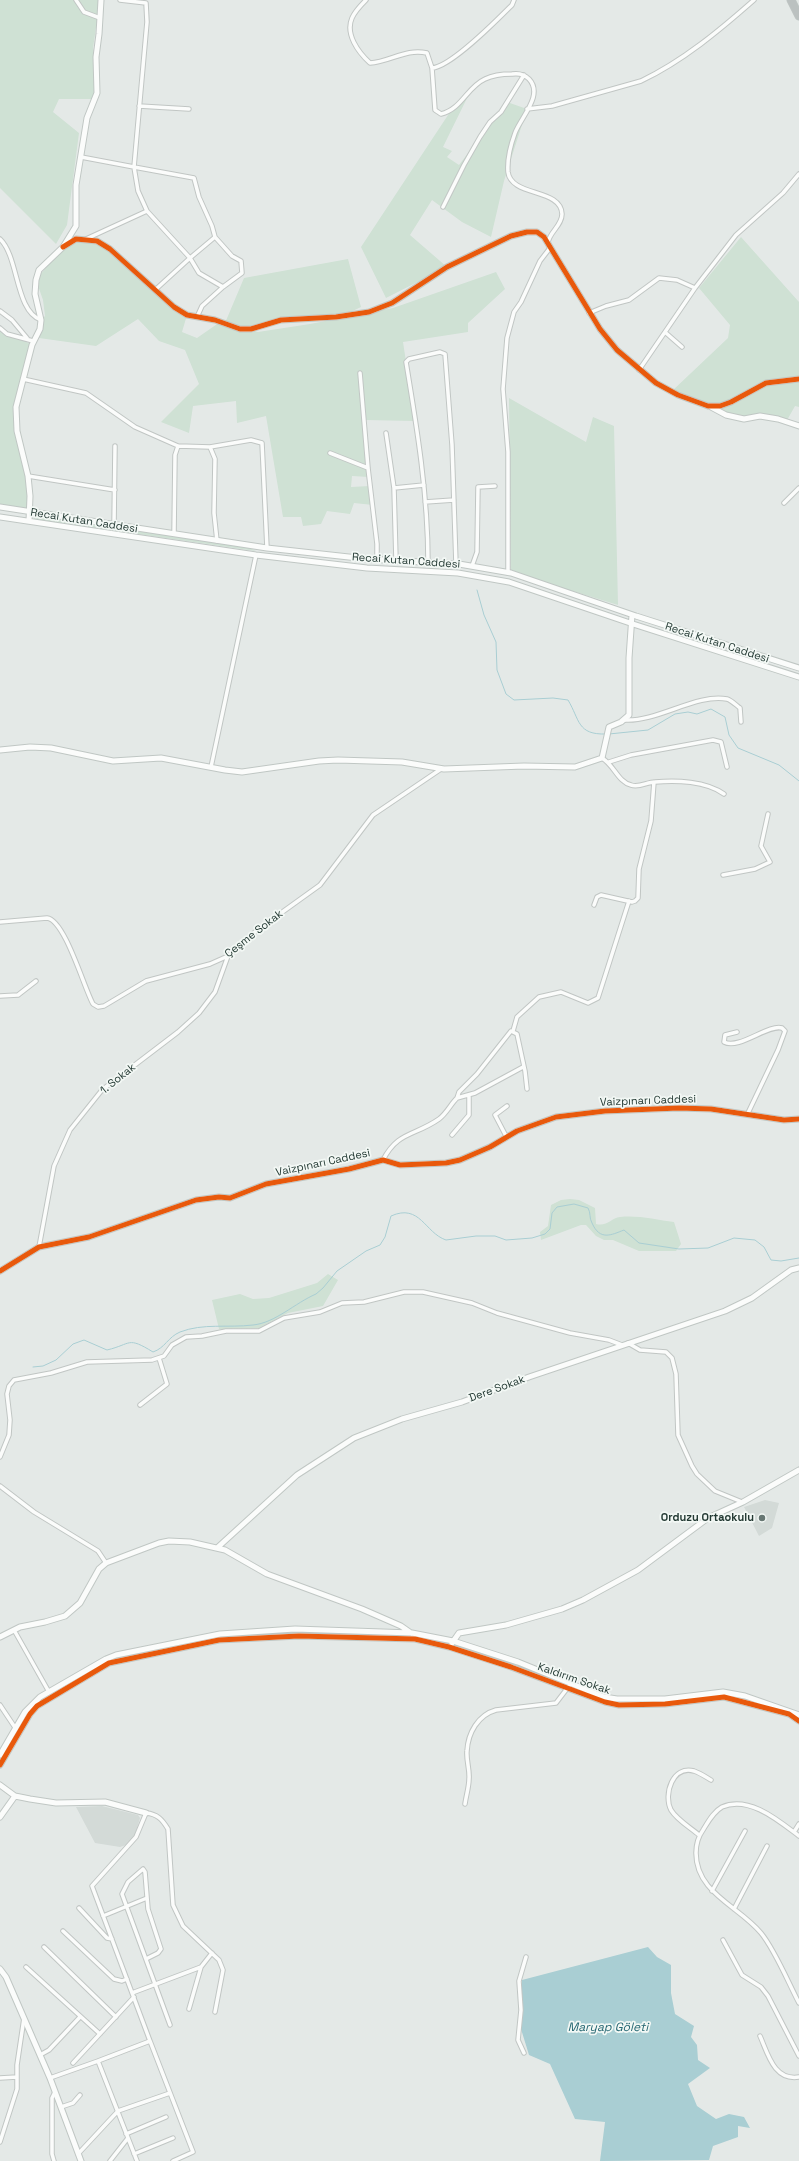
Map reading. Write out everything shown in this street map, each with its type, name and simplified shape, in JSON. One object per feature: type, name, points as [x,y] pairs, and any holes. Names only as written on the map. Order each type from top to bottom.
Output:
[{"type":"highway","points":[[791,0],[799,16]]},
{"type":"street","points":[[76,0],[84,12],[100,18]]},
{"type":"street","points":[[29,521],[28,476],[17,422],[16,407],[33,341],[40,329],[41,320],[35,294],[36,280],[40,270],[63,247],[76,226],[76,185],[87,118],[97,92],[96,57],[100,18],[100,0]]},
{"type":"street","points":[[120,0],[146,3],[146,22],[134,167],[138,191],[147,211],[190,258],[199,273],[223,287]]},
{"type":"street","points":[[366,0],[352,16],[350,26],[351,37],[364,58],[370,63],[376,63],[405,53],[417,51],[427,53],[432,68],[435,110],[441,114],[450,112],[458,106],[474,87],[484,79],[500,75],[524,75]]},
{"type":"street","points":[[432,68],[446,64],[474,41],[512,5],[514,0]]},
{"type":"street","points":[[527,109],[552,106],[641,81],[654,75],[690,51],[754,0]]},
{"type":"street","points":[[508,573],[508,452],[503,401],[507,338],[514,312],[521,302],[540,261],[549,246],[551,233],[561,221],[562,212],[558,204],[549,197],[512,182],[508,173],[508,161],[515,134],[534,97],[534,87],[524,75]]},
{"type":"street","points":[[443,207],[480,137],[490,122],[501,112],[524,75]]},
{"type":"street","points":[[139,106],[189,109]]},
{"type":"street","points":[[81,157],[194,178],[199,197],[215,237],[232,256],[241,261],[242,273],[223,287],[202,306],[196,317]]},
{"type":"street","points":[[639,370],[666,333],[695,288],[736,235],[783,193],[799,174]]},
{"type":"street","points":[[86,239],[147,211]]},
{"type":"street","points":[[63,247],[76,239],[97,241],[110,250],[174,307],[187,315],[215,320],[240,329],[251,329],[281,320],[336,317],[369,312],[392,304],[447,267],[477,251],[511,236],[527,232],[545,234],[551,233]]},
{"type":"street","points":[[537,232],[544,237],[600,329],[617,350],[639,370],[661,386],[708,406],[726,416],[744,419],[760,416],[799,426]]},
{"type":"street","points":[[155,290],[215,237]]},
{"type":"street","points":[[0,239],[9,252],[20,291],[31,314],[41,320]]},
{"type":"street","points":[[589,313],[606,306],[629,300],[659,278],[677,280],[695,288]]},
{"type":"street","points":[[0,311],[12,320],[27,338]]},
{"type":"street","points":[[0,328],[7,334],[27,338],[33,341]]},
{"type":"street","points":[[666,333],[682,347]]},
{"type":"street","points":[[428,562],[428,527],[424,485],[406,362],[409,359],[440,352],[445,354],[454,500],[456,564]]},
{"type":"street","points":[[360,373],[368,468],[377,544],[377,560]]},
{"type":"street","points":[[23,379],[86,393],[135,427],[178,446],[210,447],[250,440],[262,443],[267,548]]},
{"type":"street","points":[[708,406],[720,406],[766,383],[799,379]]},
{"type":"street","points":[[386,433],[394,488],[396,560]]},
{"type":"street","points":[[114,525],[115,446]]},
{"type":"street","points":[[174,534],[175,455],[178,446]]},
{"type":"street","points":[[210,447],[215,459],[214,513],[217,542]]},
{"type":"street","points":[[330,453],[368,468]]},
{"type":"street","points":[[28,476],[115,490]]},
{"type":"street","points":[[394,488],[424,485]]},
{"type":"street","points":[[472,566],[477,552],[478,487],[495,486]]},
{"type":"street","points":[[784,503],[799,488]]},
{"type":"street","points":[[425,502],[454,500]]},
{"type":"street","name":"Recai Kutan Caddesi","points":[[0,507],[217,542],[377,560],[456,564],[508,573],[632,615],[799,668]]},
{"type":"street","name":"Recai Kutan Caddesi","points":[[0,516],[256,555],[367,568],[458,572],[502,580],[631,624],[799,677]]},
{"type":"street","points":[[211,767],[256,555]]},
{"type":"street","points":[[625,720],[629,715],[630,709],[629,658],[632,615]]},
{"type":"street","points":[[602,758],[609,727],[625,720],[639,720],[703,700],[728,699],[740,708],[741,722]]},
{"type":"street","points":[[610,762],[631,755],[713,740],[721,742],[727,767]]},
{"type":"street","points":[[0,750],[30,747],[51,748],[113,761],[160,758],[242,772],[319,761],[338,760],[402,762],[444,769],[524,766],[575,767],[602,758],[610,762],[622,780],[630,785],[641,786],[654,782],[697,784],[724,794]]},
{"type":"street","name":"Çeşme Sokak","points":[[0,922],[47,918],[56,922],[65,938],[93,1004],[98,1007],[104,1006],[146,981],[210,964],[228,956],[256,931],[320,885],[373,814],[438,770],[444,769]]},
{"type":"street","points":[[594,905],[597,896],[601,895],[629,901],[636,901],[638,898],[639,869],[651,821],[654,782]]},
{"type":"street","points":[[723,875],[755,869],[770,862],[762,846],[768,814]]},
{"type":"street","points":[[383,1160],[393,1144],[438,1120],[449,1110],[459,1092],[477,1074],[507,1034],[513,1031],[517,1017],[539,997],[561,992],[588,1003],[598,998],[629,901]]},
{"type":"street","name":"1. Sokak","points":[[39,1247],[51,1178],[61,1147],[70,1130],[102,1090],[178,1032],[199,1013],[215,992],[228,956]]},
{"type":"street","points":[[0,996],[18,995],[36,981]]},
{"type":"street","points":[[737,1032],[725,1035],[724,1042],[730,1044],[758,1036],[777,1027],[782,1028],[784,1031],[778,1050],[748,1114]]},
{"type":"street","points":[[513,1031],[516,1034],[526,1089]]},
{"type":"street","points":[[457,1098],[469,1095],[523,1067]]},
{"type":"street","points":[[452,1136],[468,1114],[469,1095]]},
{"type":"street","points":[[506,1136],[495,1115],[507,1106]]},
{"type":"street","name":"Vaizpınarı Caddesi","points":[[0,1271],[39,1247],[89,1237],[196,1200],[219,1196],[230,1198],[266,1184],[349,1169],[383,1160],[400,1165],[446,1163],[479,1153],[506,1136],[556,1117],[605,1111],[678,1108],[711,1109],[735,1114],[748,1114],[784,1120],[799,1119]]},
{"type":"street","name":"Dere Sokak","points":[[216,1548],[297,1475],[354,1438],[402,1419],[462,1402],[622,1345],[725,1311],[752,1298],[790,1270],[799,1268]]},
{"type":"street","points":[[0,1457],[9,1435],[10,1420],[7,1394],[9,1386],[14,1380],[51,1373],[87,1362],[130,1360],[147,1361],[164,1356],[172,1345],[186,1337],[202,1336],[226,1331],[259,1331],[284,1318],[320,1312],[337,1304],[364,1302],[415,1291],[461,1300],[504,1315],[549,1326],[570,1333],[609,1340],[622,1345]]},
{"type":"street","points":[[628,1343],[640,1350],[666,1352],[672,1358],[676,1374],[678,1435],[692,1466],[697,1474],[715,1491],[743,1502]]},
{"type":"street","points":[[140,1405],[167,1384],[159,1358]]},
{"type":"street","points":[[449,1647],[459,1633],[506,1625],[562,1609],[583,1600],[638,1570],[708,1518],[743,1502],[799,1470]]},
{"type":"street","points":[[0,1486],[34,1512],[98,1551],[106,1563],[99,1569],[80,1603],[69,1613],[51,1621],[14,1630],[0,1637]]},
{"type":"street","name":"Kaldırım Sokak","points":[[106,1563],[164,1542],[190,1542],[216,1548],[236,1555],[281,1580],[362,1609],[402,1626],[412,1633],[453,1641],[502,1657],[605,1702],[619,1704],[682,1703],[724,1697],[789,1714],[799,1721]]},
{"type":"street","points":[[0,1765],[31,1704],[48,1692],[107,1658],[220,1634],[295,1629],[412,1633],[415,1639]]},
{"type":"street","points":[[14,1630],[48,1692]]},
{"type":"street","name":"Kaldırım Sokak","points":[[18,1730],[37,1706],[109,1664],[219,1640],[299,1636],[415,1639],[449,1647],[604,1697],[617,1699],[665,1699],[711,1692],[734,1693],[784,1708],[799,1715]]},
{"type":"street","points":[[465,1804],[469,1780],[468,1746],[473,1729],[479,1720],[489,1712],[496,1710],[556,1703],[570,1686]]},
{"type":"street","points":[[0,1705],[18,1730]]},
{"type":"street","points":[[0,1755],[18,1730]]},
{"type":"street","points":[[699,1835],[672,1811],[669,1805],[668,1790],[677,1775],[684,1772],[694,1771],[710,1780]]},
{"type":"street","points":[[0,1785],[15,1796],[56,1802],[105,1802],[154,1814],[164,1821],[168,1829],[173,1905],[177,1916],[183,1926],[219,1960],[223,1970],[215,2012]]},
{"type":"street","points":[[0,1817],[15,1796]]},
{"type":"street","points":[[799,1836],[758,1809],[733,1805],[717,1811],[699,1835],[696,1850],[698,1867],[702,1878],[712,1891],[762,1934],[799,2003]]},
{"type":"street","points":[[146,1813],[136,1837],[92,1886],[193,2152],[173,2161]]},
{"type":"street","points":[[794,1832],[799,1824]]},
{"type":"street","points":[[712,1891],[745,1831]]},
{"type":"street","points":[[734,1909],[767,1846]]},
{"type":"street","points":[[146,1959],[158,1953],[161,1949],[148,1909],[146,1872],[143,1869],[128,1882],[123,1890],[126,1906],[170,2025]]},
{"type":"street","points":[[103,1916],[147,1898]]},
{"type":"street","points":[[79,1908],[107,1938],[112,1939]]},
{"type":"street","points":[[63,1931],[114,1979],[122,1981],[127,1979]]},
{"type":"street","points":[[723,1940],[742,1975],[761,1987],[768,1996],[799,2056]]},
{"type":"street","points":[[44,1947],[116,2016]]},
{"type":"street","points":[[189,2009],[201,1967],[212,1953]]},
{"type":"street","points":[[524,2053],[518,2040],[521,2010],[519,1981],[526,1957]]},
{"type":"street","points":[[26,1967],[100,2034]]},
{"type":"street","points":[[73,2062],[100,2034],[133,1995],[156,1984],[201,1967]]},
{"type":"street","points":[[0,1969],[6,1977],[50,2078],[81,2161]]},
{"type":"street","points":[[0,2142],[17,2089],[19,2039],[24,2017]]},
{"type":"street","points":[[40,2055],[49,2050],[80,2017]]},
{"type":"street","points":[[760,2036],[774,2068],[786,2076],[799,2077]]},
{"type":"street","points":[[50,2078],[150,2041]]},
{"type":"street","points":[[98,2061],[137,2161]]},
{"type":"street","points":[[0,2078],[17,2077]]},
{"type":"street","points":[[54,2161],[52,2154],[52,2098],[55,2092]]},
{"type":"street","points":[[78,2154],[118,2111],[170,2093]]},
{"type":"street","points":[[61,2107],[73,2103],[80,2095]]},
{"type":"street","points":[[110,2161],[127,2136],[166,2117]]},
{"type":"street","points":[[134,2154],[173,2138]]},
{"type":"shaded area","name":"Orduzu Ortaokulu","points":[[765,1500],[779,1503],[772,1528],[759,1536],[744,1507]]},
{"type":"shaded area","points":[[102,1806],[138,1815],[140,1818],[135,1835],[126,1845],[120,1847],[95,1843],[76,1807]]},
{"type":"green space","points":[[0,0],[100,0],[93,48],[96,65],[95,99],[59,99],[53,112],[79,133],[67,225],[56,244],[0,188]]},
{"type":"green space","points":[[470,92],[443,147],[452,151],[447,157],[459,165],[507,102],[527,109],[504,181],[491,237],[462,222],[432,200],[410,235],[447,267],[386,298],[361,247],[450,112]]},
{"type":"green space","points":[[741,237],[799,302],[799,407],[795,406],[786,422],[760,416],[744,419],[726,415],[720,406],[708,406],[672,391],[728,338],[730,325],[699,288]]},
{"type":"green space","points":[[76,239],[103,245],[187,315],[182,332],[197,338],[220,322],[225,323],[244,278],[348,259],[361,307],[342,316],[286,319],[247,329],[258,332],[310,324],[393,308],[496,272],[505,289],[468,323],[468,332],[403,342],[415,421],[365,420],[369,477],[352,476],[351,487],[370,486],[373,505],[354,503],[350,514],[327,511],[321,524],[303,526],[301,517],[283,517],[266,416],[237,423],[236,401],[193,406],[189,433],[161,422],[199,384],[185,350],[159,341],[138,319],[96,346],[39,338],[41,320],[45,316],[43,300],[36,280],[57,254]]},
{"type":"green space","points":[[0,328],[32,345],[21,392],[18,418],[28,476],[30,512],[0,507]]},
{"type":"green space","points":[[509,398],[586,442],[593,417],[614,426],[618,605],[511,572]]},
{"type":"green space","points":[[34,515],[247,547],[256,551],[34,519]]},
{"type":"green space","points":[[561,1200],[579,1200],[595,1208],[596,1224],[600,1225],[620,1217],[641,1217],[674,1222],[681,1244],[676,1251],[639,1251],[613,1240],[604,1240],[596,1236],[586,1225],[581,1225],[541,1240],[540,1232],[548,1226],[551,1205]]},
{"type":"green space","points":[[328,1274],[338,1280],[323,1306],[288,1313],[259,1328],[219,1329],[212,1300],[240,1294],[253,1299],[269,1298],[317,1283]]},
{"type":"water","name":"Maryap Göleti","points":[[648,1947],[657,1957],[671,1965],[671,1993],[675,2014],[694,2026],[691,2037],[697,2045],[698,2060],[710,2068],[688,2084],[697,2106],[716,2119],[729,2114],[744,2117],[750,2128],[738,2126],[738,2137],[713,2146],[709,2160],[600,2161],[605,2122],[575,2119],[550,2064],[529,2055],[521,2029],[522,1980]]},
{"type":"waterway","points":[[477,590],[484,615],[496,642],[497,670],[506,694],[514,700],[553,698],[568,700],[584,729],[597,734],[606,734]]},
{"type":"waterway","points":[[609,734],[648,730],[675,714],[688,712],[697,714],[711,709],[725,717],[729,735],[738,748],[779,765],[799,781]]},
{"type":"waterway","points":[[33,1367],[43,1366],[56,1360],[73,1344],[84,1340],[107,1350],[134,1343],[153,1352],[161,1348],[176,1334],[189,1329],[244,1326],[269,1321],[316,1294],[337,1271],[366,1251],[380,1245],[385,1237],[391,1216],[401,1213],[409,1213],[416,1216],[439,1236],[446,1240],[476,1236],[495,1236],[506,1240],[532,1238],[545,1234],[550,1229],[552,1213],[557,1207],[574,1204],[588,1208],[595,1229],[602,1234],[610,1235],[624,1230],[639,1243],[679,1249],[708,1248],[734,1238],[755,1240],[764,1247],[771,1260],[781,1261],[799,1258]]},
{"type":"cycle path","points":[[63,247],[76,239],[97,241],[110,249],[174,307],[187,315],[215,320],[240,329],[251,329],[281,320],[336,317],[369,312],[392,303],[447,267],[511,236],[527,232],[537,232],[544,237],[600,329],[617,350],[656,383],[678,395],[708,406],[720,406],[731,402],[766,383],[799,379]]},
{"type":"cycle path","points":[[0,1271],[39,1247],[89,1237],[196,1200],[219,1197],[230,1198],[266,1184],[349,1169],[383,1160],[400,1165],[446,1163],[460,1160],[490,1147],[517,1131],[556,1117],[605,1111],[679,1108],[711,1109],[784,1120],[799,1119]]},
{"type":"cycle path","points":[[0,1765],[30,1714],[37,1706],[109,1663],[219,1640],[299,1636],[415,1639],[449,1647],[511,1667],[605,1702],[619,1705],[665,1704],[724,1697],[789,1714],[799,1721]]},
{"type":"place","name":"Orduzu Ortaokulu","points":[[762,1518]]}]
